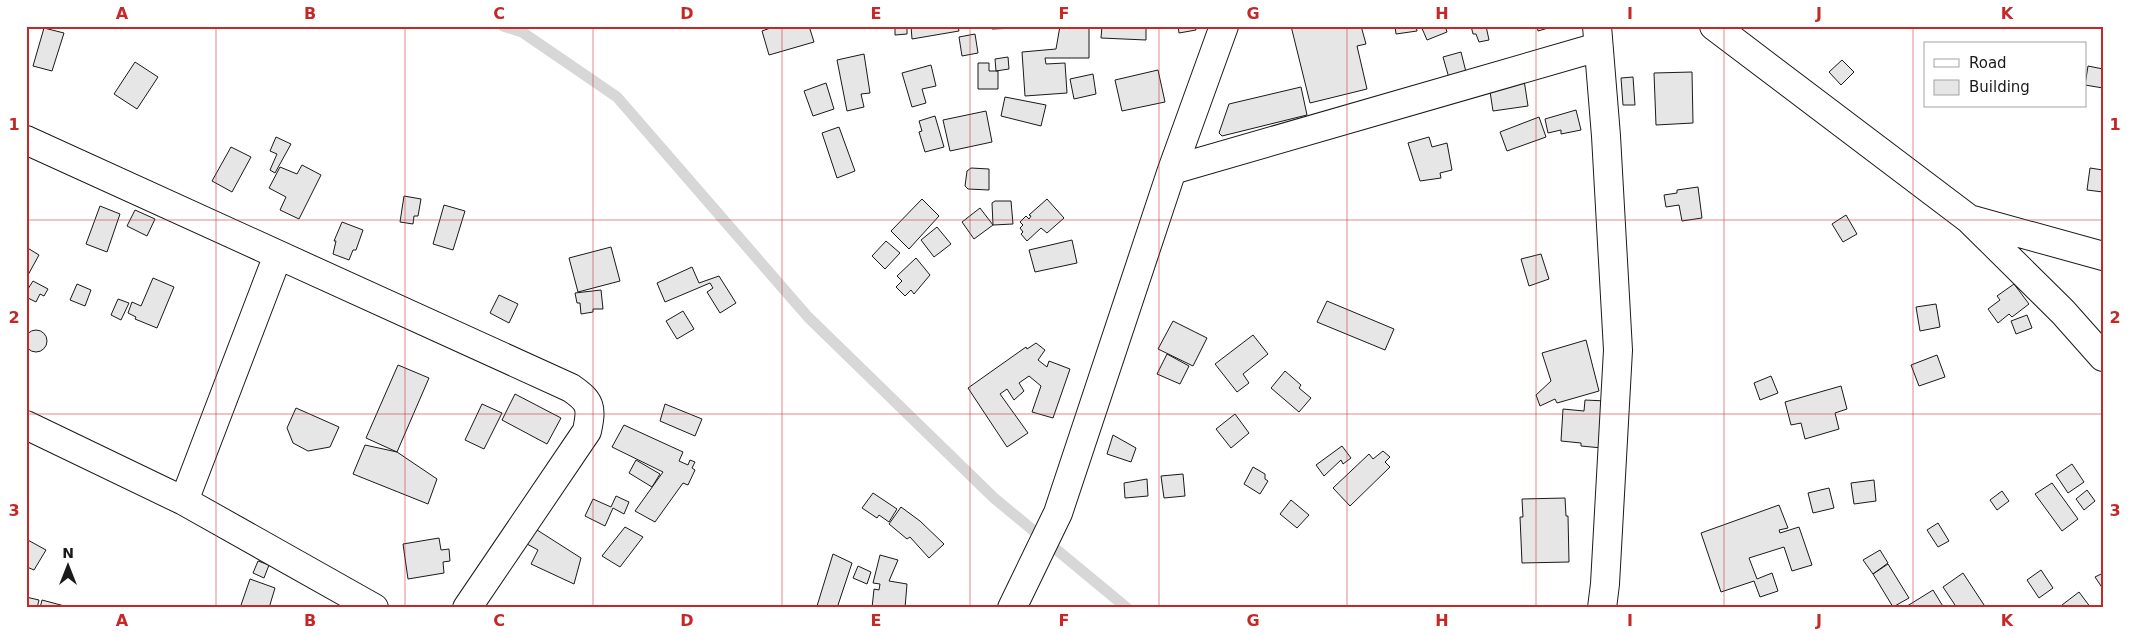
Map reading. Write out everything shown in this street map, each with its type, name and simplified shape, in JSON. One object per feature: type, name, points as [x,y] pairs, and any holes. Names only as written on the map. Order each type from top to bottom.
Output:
[{"type":"street","points":[[1013,607],[1058,513],[1172,170],[1224,26]]},
{"type":"street","points":[[1714,26],[1969,219],[2063,312],[2103,356]]},
{"type":"street","points":[[1172,170],[1598,37],[1606,136],[1618,350],[1605,584],[1602,608]]},
{"type":"street","points":[[26,140],[571,388],[585,398],[590,414],[587,431],[467,608]]},
{"type":"street","points":[[1969,219],[2103,256]]},
{"type":"street","points":[[184,501],[278,255]]},
{"type":"street","points":[[26,424],[184,501],[374,608]]},
{"type":"building","points":[[776,26],[809,26],[814,42],[769,55],[762,31]]},
{"type":"building","points":[[895,26],[907,26],[907,34],[895,35]]},
{"type":"building","points":[[911,26],[958,26],[959,31],[912,39]]},
{"type":"building","points":[[991,26],[1018,26],[1018,28],[992,29]]},
{"type":"building","points":[[1060,26],[1089,26],[1089,58],[1045,58],[1046,64],[1065,63],[1067,93],[1025,96],[1022,52],[1056,49]]},
{"type":"building","points":[[1102,26],[1146,26],[1146,40],[1101,38]]},
{"type":"building","points":[[1178,26],[1195,26],[1196,30],[1179,33]]},
{"type":"building","points":[[1291,26],[1361,26],[1366,44],[1357,46],[1367,89],[1310,103]]},
{"type":"building","points":[[1395,26],[1416,26],[1417,31],[1396,34]]},
{"type":"building","points":[[1421,26],[1445,26],[1447,32],[1427,40]]},
{"type":"building","points":[[1471,26],[1486,26],[1489,40],[1479,42],[1476,34],[1473,34]]},
{"type":"building","points":[[1537,26],[1555,26],[1538,31]]},
{"type":"building","points":[[44,28],[64,33],[52,71],[33,66]]},
{"type":"building","points":[[975,34],[978,53],[962,56],[959,37]]},
{"type":"building","points":[[1461,52],[1468,80],[1451,85],[1443,57]]},
{"type":"building","points":[[864,54],[870,93],[861,94],[864,107],[847,111],[837,60]]},
{"type":"building","points":[[1008,57],[1009,69],[996,71],[995,59]]},
{"type":"building","points":[[1842,60],[1854,72],[1841,85],[1829,72]]},
{"type":"building","points":[[135,62],[158,77],[137,109],[114,94]]},
{"type":"building","points":[[978,63],[989,63],[989,71],[998,71],[998,89],[978,89]]},
{"type":"building","points":[[931,65],[936,86],[922,89],[926,103],[912,107],[902,73]]},
{"type":"building","points":[[2088,66],[2103,69],[2103,88],[2086,85]]},
{"type":"building","points":[[1158,70],[1165,102],[1122,111],[1115,80]]},
{"type":"building","points":[[1692,72],[1693,123],[1656,125],[1654,73]]},
{"type":"building","points":[[1093,74],[1096,94],[1074,99],[1070,79]]},
{"type":"building","points":[[1633,77],[1635,105],[1623,105],[1621,78]]},
{"type":"building","points":[[1524,80],[1528,106],[1493,111],[1489,85]]},
{"type":"building","points":[[826,83],[834,109],[813,116],[804,91]]},
{"type":"building","points":[[1301,87],[1307,115],[1222,136],[1219,133],[1229,104]]},
{"type":"building","points":[[1005,97],[1046,105],[1041,126],[1001,116]]},
{"type":"building","points":[[1576,110],[1581,130],[1561,134],[1561,130],[1548,133],[1545,119]]},
{"type":"building","points":[[986,111],[992,142],[950,151],[943,120]]},
{"type":"building","points":[[935,116],[944,147],[925,152],[919,132],[922,131],[919,121]]},
{"type":"building","points":[[1539,117],[1546,137],[1507,151],[1500,132]]},
{"type":"building","points":[[839,127],[855,171],[837,178],[822,133]]},
{"type":"building","points":[[276,137],[291,144],[275,173],[270,170],[277,154],[270,151]]},
{"type":"building","points":[[1429,137],[1432,147],[1447,143],[1452,170],[1440,173],[1441,178],[1420,181],[1408,143]]},
{"type":"building","points":[[231,147],[251,157],[232,192],[212,181]]},
{"type":"building","points":[[302,165],[321,175],[299,219],[280,210],[286,197],[269,188],[280,167],[297,174]]},
{"type":"building","points":[[971,168],[989,169],[989,190],[968,189],[965,186],[967,171]]},
{"type":"building","points":[[2090,168],[2103,170],[2103,192],[2087,190]]},
{"type":"building","points":[[1698,187],[1702,218],[1682,221],[1679,205],[1666,207],[1664,195],[1677,193],[1677,190]]},
{"type":"building","points":[[404,196],[421,199],[418,216],[414,216],[413,224],[400,222]]},
{"type":"building","points":[[922,199],[939,216],[909,249],[891,231]]},
{"type":"building","points":[[1047,199],[1064,218],[1047,233],[1041,228],[1027,241],[1021,234],[1023,232],[1020,228],[1023,225],[1020,222],[1026,216],[1029,219],[1031,216],[1029,215]]},
{"type":"building","points":[[995,201],[1011,201],[1013,224],[993,225],[992,203]]},
{"type":"building","points":[[444,205],[465,211],[453,250],[433,244]]},
{"type":"building","points":[[100,206],[120,214],[107,252],[86,244]]},
{"type":"building","points":[[980,208],[993,225],[974,239],[962,222]]},
{"type":"building","points":[[135,210],[155,219],[147,236],[127,226]]},
{"type":"building","points":[[1846,215],[1857,234],[1843,242],[1832,224]]},
{"type":"building","points":[[342,222],[363,230],[356,250],[353,250],[349,260],[333,254],[336,241],[334,241]]},
{"type":"building","points":[[937,227],[951,244],[934,257],[921,240]]},
{"type":"building","points":[[1072,240],[1077,263],[1035,272],[1029,250]]},
{"type":"building","points":[[886,241],[900,253],[885,269],[872,256]]},
{"type":"building","points":[[26,247],[39,255],[28,275],[26,274]]},
{"type":"building","points":[[611,247],[620,281],[578,292],[569,258]]},
{"type":"building","points":[[1541,254],[1549,279],[1529,286],[1521,259]]},
{"type":"building","points":[[916,258],[930,275],[914,294],[911,290],[905,296],[896,287],[902,281],[897,276]]},
{"type":"building","points":[[692,267],[699,283],[719,276],[736,303],[720,313],[707,292],[713,288],[710,283],[665,302],[657,283]]},
{"type":"building","points":[[153,278],[174,287],[157,328],[135,319],[136,317],[128,313],[132,302],[141,306]]},
{"type":"building","points":[[33,281],[48,289],[44,296],[40,294],[36,302],[26,297],[26,292]]},
{"type":"building","points":[[77,284],[91,290],[85,306],[70,300]]},
{"type":"building","points":[[2014,284],[2029,304],[2012,317],[2009,314],[1998,323],[1988,309],[2000,300],[1997,296]]},
{"type":"building","points":[[601,290],[603,309],[593,309],[593,312],[581,314],[580,303],[577,303],[575,293]]},
{"type":"building","points":[[499,295],[518,304],[509,323],[490,313]]},
{"type":"building","points":[[118,299],[129,303],[121,320],[111,315]]},
{"type":"building","points":[[1327,301],[1394,329],[1385,350],[1317,322]]},
{"type":"building","points":[[1936,304],[1940,327],[1920,331],[1916,307]]},
{"type":"building","points":[[683,311],[694,329],[677,339],[666,321]]},
{"type":"building","points":[[2027,315],[2032,328],[2016,334],[2011,321]]},
{"type":"building","points":[[1173,321],[1207,338],[1193,366],[1158,349]]},
{"type":"building","points":[[36,330],[46,337],[47,341],[40,351],[36,352],[26,345],[25,341],[32,331]]},
{"type":"building","points":[[1253,335],[1268,354],[1243,374],[1249,383],[1237,392],[1215,364]]},
{"type":"building","points":[[1586,340],[1599,391],[1557,403],[1555,399],[1540,406],[1536,395],[1551,381],[1542,353]]},
{"type":"building","points":[[1036,343],[1045,350],[1038,360],[1047,367],[1049,361],[1070,369],[1053,418],[1032,412],[1041,386],[1029,376],[1019,383],[1024,391],[1014,400],[1007,389],[1000,394],[1028,433],[1007,447],[968,388],[1026,347],[1027,349]]},
{"type":"building","points":[[1167,354],[1189,366],[1180,384],[1157,374]]},
{"type":"building","points":[[1937,355],[1945,377],[1919,386],[1911,365]]},
{"type":"building","points":[[398,365],[429,378],[397,452],[366,438]]},
{"type":"building","points":[[1285,371],[1301,385],[1299,388],[1311,398],[1299,412],[1271,388]]},
{"type":"building","points":[[1771,376],[1778,393],[1760,400],[1754,383]]},
{"type":"building","points":[[1841,386],[1847,409],[1835,413],[1839,429],[1805,439],[1801,423],[1791,425],[1785,402]]},
{"type":"building","points":[[515,394],[561,418],[547,444],[502,420]]},
{"type":"building","points":[[1585,400],[1606,401],[1602,448],[1581,446],[1581,443],[1561,441],[1563,409],[1584,411]]},
{"type":"building","points":[[482,404],[502,413],[484,449],[465,440]]},
{"type":"building","points":[[665,404],[702,419],[695,436],[660,421]]},
{"type":"building","points":[[296,408],[339,427],[330,447],[308,451],[293,443],[287,428]]},
{"type":"building","points":[[1235,414],[1249,433],[1231,448],[1216,429]]},
{"type":"building","points":[[624,425],[683,452],[679,461],[688,465],[690,460],[695,462],[692,468],[695,470],[688,485],[683,483],[655,522],[635,511],[663,472],[612,447]]},
{"type":"building","points":[[1113,435],[1136,448],[1131,462],[1107,454]]},
{"type":"building","points":[[365,445],[397,452],[437,479],[428,504],[353,474]]},
{"type":"building","points":[[1342,446],[1351,458],[1343,464],[1341,460],[1324,476],[1316,465]]},
{"type":"building","points":[[1383,451],[1390,457],[1385,462],[1390,467],[1350,506],[1333,488],[1369,454],[1373,459]]},
{"type":"building","points":[[636,460],[660,474],[652,487],[629,473]]},
{"type":"building","points":[[2072,464],[2084,482],[2068,493],[2056,475]]},
{"type":"building","points":[[1253,467],[1265,474],[1265,479],[1268,481],[1260,494],[1244,484]]},
{"type":"building","points":[[1183,474],[1185,496],[1164,498],[1161,476]]},
{"type":"building","points":[[1147,479],[1148,496],[1125,498],[1124,483]]},
{"type":"building","points":[[1874,480],[1876,501],[1854,504],[1851,483]]},
{"type":"building","points":[[2052,483],[2078,519],[2062,531],[2035,494]]},
{"type":"building","points":[[1829,488],[1834,508],[1813,513],[1808,493]]},
{"type":"building","points":[[2087,490],[2095,501],[2084,510],[2076,499]]},
{"type":"building","points":[[2002,491],[2009,501],[1997,510],[1990,500]]},
{"type":"building","points":[[873,493],[897,509],[889,522],[879,515],[877,518],[862,508]]},
{"type":"building","points":[[616,496],[629,502],[624,514],[613,508],[605,526],[585,516],[593,499],[611,507]]},
{"type":"building","points":[[1565,498],[1566,516],[1568,516],[1569,562],[1522,563],[1520,517],[1523,517],[1522,499]]},
{"type":"building","points":[[1291,500],[1309,515],[1297,528],[1280,514]]},
{"type":"building","points":[[1779,505],[1788,528],[1779,530],[1780,533],[1799,527],[1812,565],[1792,571],[1784,547],[1749,558],[1757,579],[1772,573],[1778,591],[1760,597],[1754,581],[1721,592],[1701,533]]},
{"type":"building","points":[[901,507],[920,521],[944,544],[929,558],[910,537],[907,539],[889,524]]},
{"type":"building","points":[[1938,523],[1949,541],[1938,547],[1927,530]]},
{"type":"building","points":[[625,527],[643,537],[620,567],[602,556]]},
{"type":"building","points":[[534,528],[581,558],[574,584],[531,564],[538,550],[527,544]]},
{"type":"building","points":[[439,538],[441,550],[449,549],[450,561],[443,562],[444,573],[408,579],[403,544]]},
{"type":"building","points":[[26,539],[46,550],[34,570],[26,568]]},
{"type":"building","points":[[1880,550],[1888,563],[1873,574],[1863,560]]},
{"type":"building","points":[[833,554],[852,563],[837,608],[823,608],[817,606]]},
{"type":"building","points":[[880,555],[898,560],[889,581],[907,584],[905,608],[872,608],[874,589],[879,590],[880,584],[873,583]]},
{"type":"building","points":[[258,561],[269,565],[264,578],[253,573]]},
{"type":"building","points":[[1888,564],[1909,598],[1893,607],[1873,574]]},
{"type":"building","points":[[858,566],[871,572],[867,584],[853,578]]},
{"type":"building","points":[[2041,570],[2053,588],[2039,598],[2027,580]]},
{"type":"building","points":[[1963,573],[1986,608],[1957,608],[1943,587]]},
{"type":"building","points":[[2103,573],[2103,589],[2095,577]]},
{"type":"building","points":[[250,579],[275,588],[269,608],[240,608]]},
{"type":"building","points":[[1933,590],[1944,608],[1904,608]]},
{"type":"building","points":[[2079,592],[2091,608],[2064,608],[2062,605]]},
{"type":"building","points":[[26,597],[39,600],[37,608],[26,608]]},
{"type":"building","points":[[42,600],[72,608],[40,608]]},
{"type":"waterway","points":[[503,26],[522,32],[617,97],[808,317],[994,498],[1127,608]]}]
